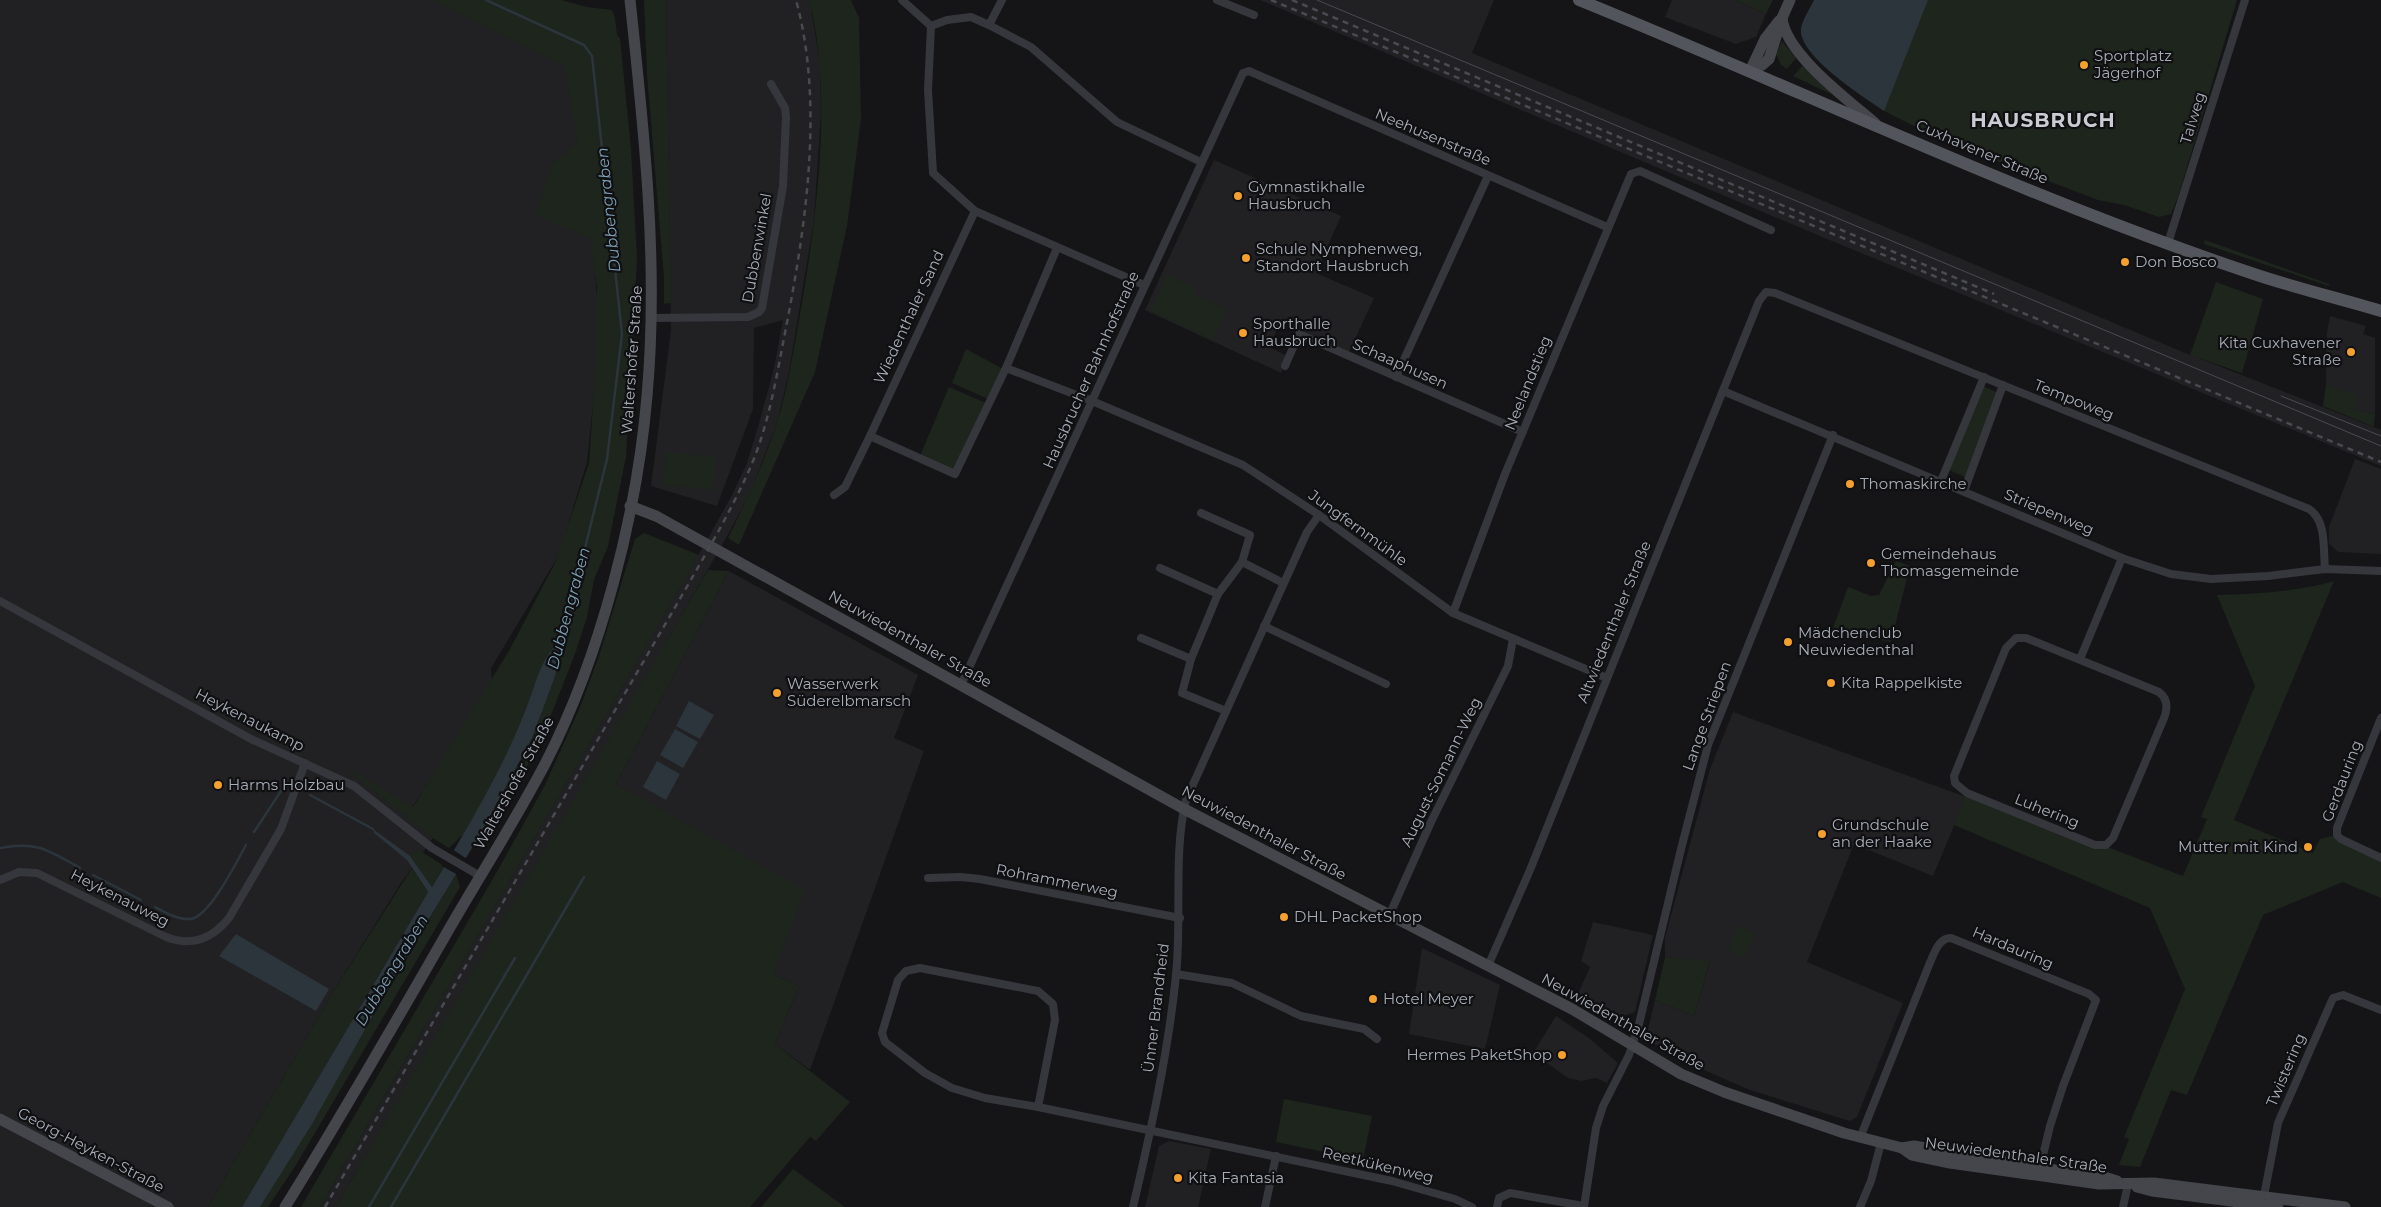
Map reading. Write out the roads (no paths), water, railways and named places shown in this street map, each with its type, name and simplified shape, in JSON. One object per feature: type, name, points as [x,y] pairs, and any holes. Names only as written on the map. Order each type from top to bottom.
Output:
[{"type":"main road","name":"Cuxhavener Straße","points":[[1579,0],[1750,71],[1985,173],[2168,243],[2262,276],[2381,311]]},
{"type":"street","name":"Waltershofer Straße","points":[[285,1207],[331,1134],[544,765],[567,717],[595,644],[614,577],[630,506],[645,418],[652,318],[649,200],[630,0]]},
{"type":"street","points":[[902,0],[931,26]]},
{"type":"street","points":[[989,25],[1002,0]]},
{"type":"street","points":[[1217,0],[1254,15]]},
{"type":"street","points":[[1750,71],[1767,62],[1790,0]]},
{"type":"street","name":"Talweg","points":[[2168,243],[2245,0]]},
{"type":"street","points":[[931,26],[947,20],[971,17],[989,25],[1031,47],[1117,122],[1201,162]]},
{"type":"street","points":[[1782,18],[1784,32],[1792,44],[1823,77],[1879,127]]},
{"type":"street","points":[[931,26],[928,90],[933,173],[975,211],[1144,286]]},
{"type":"street","name":"Hausbrucher Bahnhofstraße","points":[[961,685],[1240,76],[1249,71]]},
{"type":"street","name":"Neehusenstraße","points":[[1249,71],[1607,227]]},
{"type":"street","name":"Dubbenwinkel","points":[[652,318],[748,317],[755,315],[762,308],[783,186],[786,117],[780,98],[771,84]]},
{"type":"street","name":"Neelandstieg","points":[[1453,613],[1505,474],[1630,174],[1640,171],[1771,230]]},
{"type":"street","points":[[1396,377],[1488,176]]},
{"type":"street","name":"Wiedenthaler Sand","points":[[834,495],[845,487],[975,211]]},
{"type":"street","points":[[870,436],[955,474],[1006,368],[1057,248]]},
{"type":"street","name":"Tempoweg","points":[[1768,292],[1984,377],[2309,509],[2317,514],[2320,521],[2325,569]]},
{"type":"street","name":"Altwiedenthaler Straße","points":[[1488,966],[1530,870],[1759,301],[1768,292]]},
{"type":"street","name":"Schaaphusen","points":[[1285,366],[1299,334],[1523,432]]},
{"type":"street","points":[[1006,368],[1092,401]]},
{"type":"street","points":[[1941,481],[1984,377]]},
{"type":"street","points":[[1964,491],[2003,385]]},
{"type":"street","name":"Striepenweg","points":[[1723,391],[1833,435],[2122,558],[2171,574],[2211,579],[2268,576],[2325,569],[2381,571]]},
{"type":"street","name":"Jungfernmühle","points":[[1092,401],[1243,465],[1319,515],[1453,613],[1607,678]]},
{"type":"street","name":"Lange Striepen","points":[[1584,1207],[1591,1153],[1600,1113],[1632,1046],[1708,745],[1833,435]]},
{"type":"street","name":"Neuwiedenthaler Straße","points":[[630,506],[656,516],[1184,809],[1572,1009],[1681,1074],[1724,1092],[1792,1117],[1881,1144],[1902,1148],[1912,1155],[1950,1163],[2039,1172],[2099,1184],[2128,1184],[2152,1191],[2345,1207]]},
{"type":"street","points":[[1201,514],[1250,535],[1242,562],[1218,594],[1191,658],[1182,693],[1226,711]]},
{"type":"street","name":"Ünner Brandheid","points":[[1133,1207],[1165,1064],[1176,974],[1180,918],[1180,838],[1184,809],[1188,795],[1283,583],[1307,532],[1319,515]]},
{"type":"street","points":[[2080,659],[2122,558]]},
{"type":"street","points":[[1242,562],[1283,583]]},
{"type":"street","points":[[1160,568],[1218,594]]},
{"type":"street","name":"Heykenaukamp","points":[[0,601],[251,739],[354,786],[444,856],[480,876]]},
{"type":"street","points":[[1264,626],[1386,684]]},
{"type":"street","points":[[1141,638],[1191,658]]},
{"type":"street","name":"Luhering","points":[[2026,638],[2080,659],[2158,692],[2167,704],[2164,718],[2115,834],[2109,843],[2103,846],[2095,846],[1967,793],[1957,787],[1953,780],[2006,648],[2012,640],[2026,638]]},
{"type":"street","name":"August-Somann-Weg","points":[[1389,916],[1430,822],[1508,666],[1513,639]]},
{"type":"street","name":"Gerdauring","points":[[2381,718],[2337,828],[2337,835],[2341,839],[2381,858]]},
{"type":"street","name":"Heykenauweg","points":[[0,880],[19,872],[37,873],[166,938],[185,942],[205,939],[222,927],[230,918],[279,834],[305,763]]},
{"type":"street","name":"Rohrammerweg","points":[[928,878],[961,876],[980,879],[1180,918]]},
{"type":"street","name":"Hardauring","points":[[1860,1138],[1929,965],[1939,944],[1946,938],[1951,938],[2088,994],[2096,1000],[2064,1086],[2039,1172]]},
{"type":"street","name":"Reetkükenweg","points":[[1038,1107],[1055,1020],[1053,1004],[1038,991],[920,968],[906,971],[898,980],[882,1033],[885,1042],[925,1073],[952,1088],[985,1098],[1151,1129],[1407,1184],[1455,1199],[1472,1207]]},
{"type":"street","points":[[1176,974],[1232,983],[1301,1016],[1364,1029],[1376,1039]]},
{"type":"street","name":"Twistering","points":[[2263,1201],[2278,1123],[2332,998],[2342,995],[2381,1010]]},
{"type":"street","name":"Georg-Heyken-Straße","points":[[0,1119],[168,1207]]},
{"type":"street","points":[[1860,1207],[1871,1181],[1881,1144]]},
{"type":"street","points":[[1265,1207],[1276,1156]]},
{"type":"street","points":[[2123,1207],[2128,1184]]},
{"type":"street","points":[[1497,1207],[1499,1198],[1510,1193],[1584,1207]]},
{"type":"street","name":"Neuwiedenthaler Straße","points":[[2263,1201],[2278,1207]]},
{"type":"water","points":[[1814,0],[1928,0],[1884,111],[1833,74],[1809,50],[1803,39],[1801,28]]},
{"type":"water","points":[[562,642],[564,644],[554,679],[532,738],[478,838],[406,957],[312,1124],[260,1207],[242,1207],[428,892],[407,860],[374,833],[373,829],[410,856],[432,887],[472,819],[509,749],[545,660],[555,646]]},
{"type":"water","points":[[689,701],[714,715],[700,739],[676,726]]},
{"type":"water","points":[[675,729],[698,742],[683,768],[660,755]]},
{"type":"water","points":[[657,761],[680,774],[666,800],[643,787]]},
{"type":"water","points":[[236,934],[329,989],[316,1011],[219,956]]},
{"type":"waterway","name":"Dubbengraben","points":[[486,0],[584,45],[592,56],[622,334],[607,459],[561,645]]},
{"type":"waterway","points":[[254,832],[281,791]]},
{"type":"waterway","points":[[310,795],[373,829]]},
{"type":"waterway","points":[[155,907],[172,916],[181,918],[191,919],[198,916],[222,887],[246,845]]},
{"type":"waterway","points":[[0,848],[24,846],[42,849],[80,868]]},
{"type":"waterway","points":[[93,875],[141,900]]},
{"type":"waterway","points":[[391,1207],[584,877]]},
{"type":"waterway","points":[[369,1207],[515,958]]},
{"type":"tram line","points":[[1317,0],[2381,446]]},
{"type":"tram line","points":[[2281,396],[2381,436]]},
{"type":"railway","points":[[325,1207],[702,561],[733,504],[757,451],[771,403],[792,297],[805,212],[809,169],[809,82],[805,41],[796,0]]},
{"type":"railway","points":[[1271,0],[2381,462]]},
{"type":"railway","points":[[1292,0],[1994,294]]},
{"type":"place","name":"Sportplatz Jägerhof","points":[[2084,65]]},
{"type":"place","name":"Gymnastikhalle Hausbruch","points":[[1238,196]]},
{"type":"place","name":"Schule Nymphenweg, Standort Hausbruch","points":[[1246,258]]},
{"type":"place","name":"Don Bosco","points":[[2125,262]]},
{"type":"place","name":"Sporthalle Hausbruch","points":[[1243,333]]},
{"type":"place","name":"Kita Cuxhavener Straße","points":[[2351,352]]},
{"type":"place","name":"Thomaskirche","points":[[1850,484]]},
{"type":"place","name":"Gemeindehaus Thomasgemeinde","points":[[1871,563]]},
{"type":"place","name":"Mädchenclub Neuwiedenthal","points":[[1788,642]]},
{"type":"place","name":"Kita Rappelkiste","points":[[1831,683]]},
{"type":"place","name":"Wasserwerk Süderelbmarsch","points":[[777,693]]},
{"type":"place","name":"Harms Holzbau","points":[[218,785]]},
{"type":"place","name":"Grundschule an der Haake","points":[[1822,834]]},
{"type":"place","name":"Mutter mit Kind","points":[[2308,847]]},
{"type":"place","name":"DHL PacketShop","points":[[1284,917]]},
{"type":"place","name":"Hotel Meyer","points":[[1373,999]]},
{"type":"place","name":"Hermes PaketShop","points":[[1562,1055]]},
{"type":"place","name":"Kita Fantasia","points":[[1178,1178]]},
{"type":"district","name":"HAUSBRUCH","points":[[2043,120]]}]
